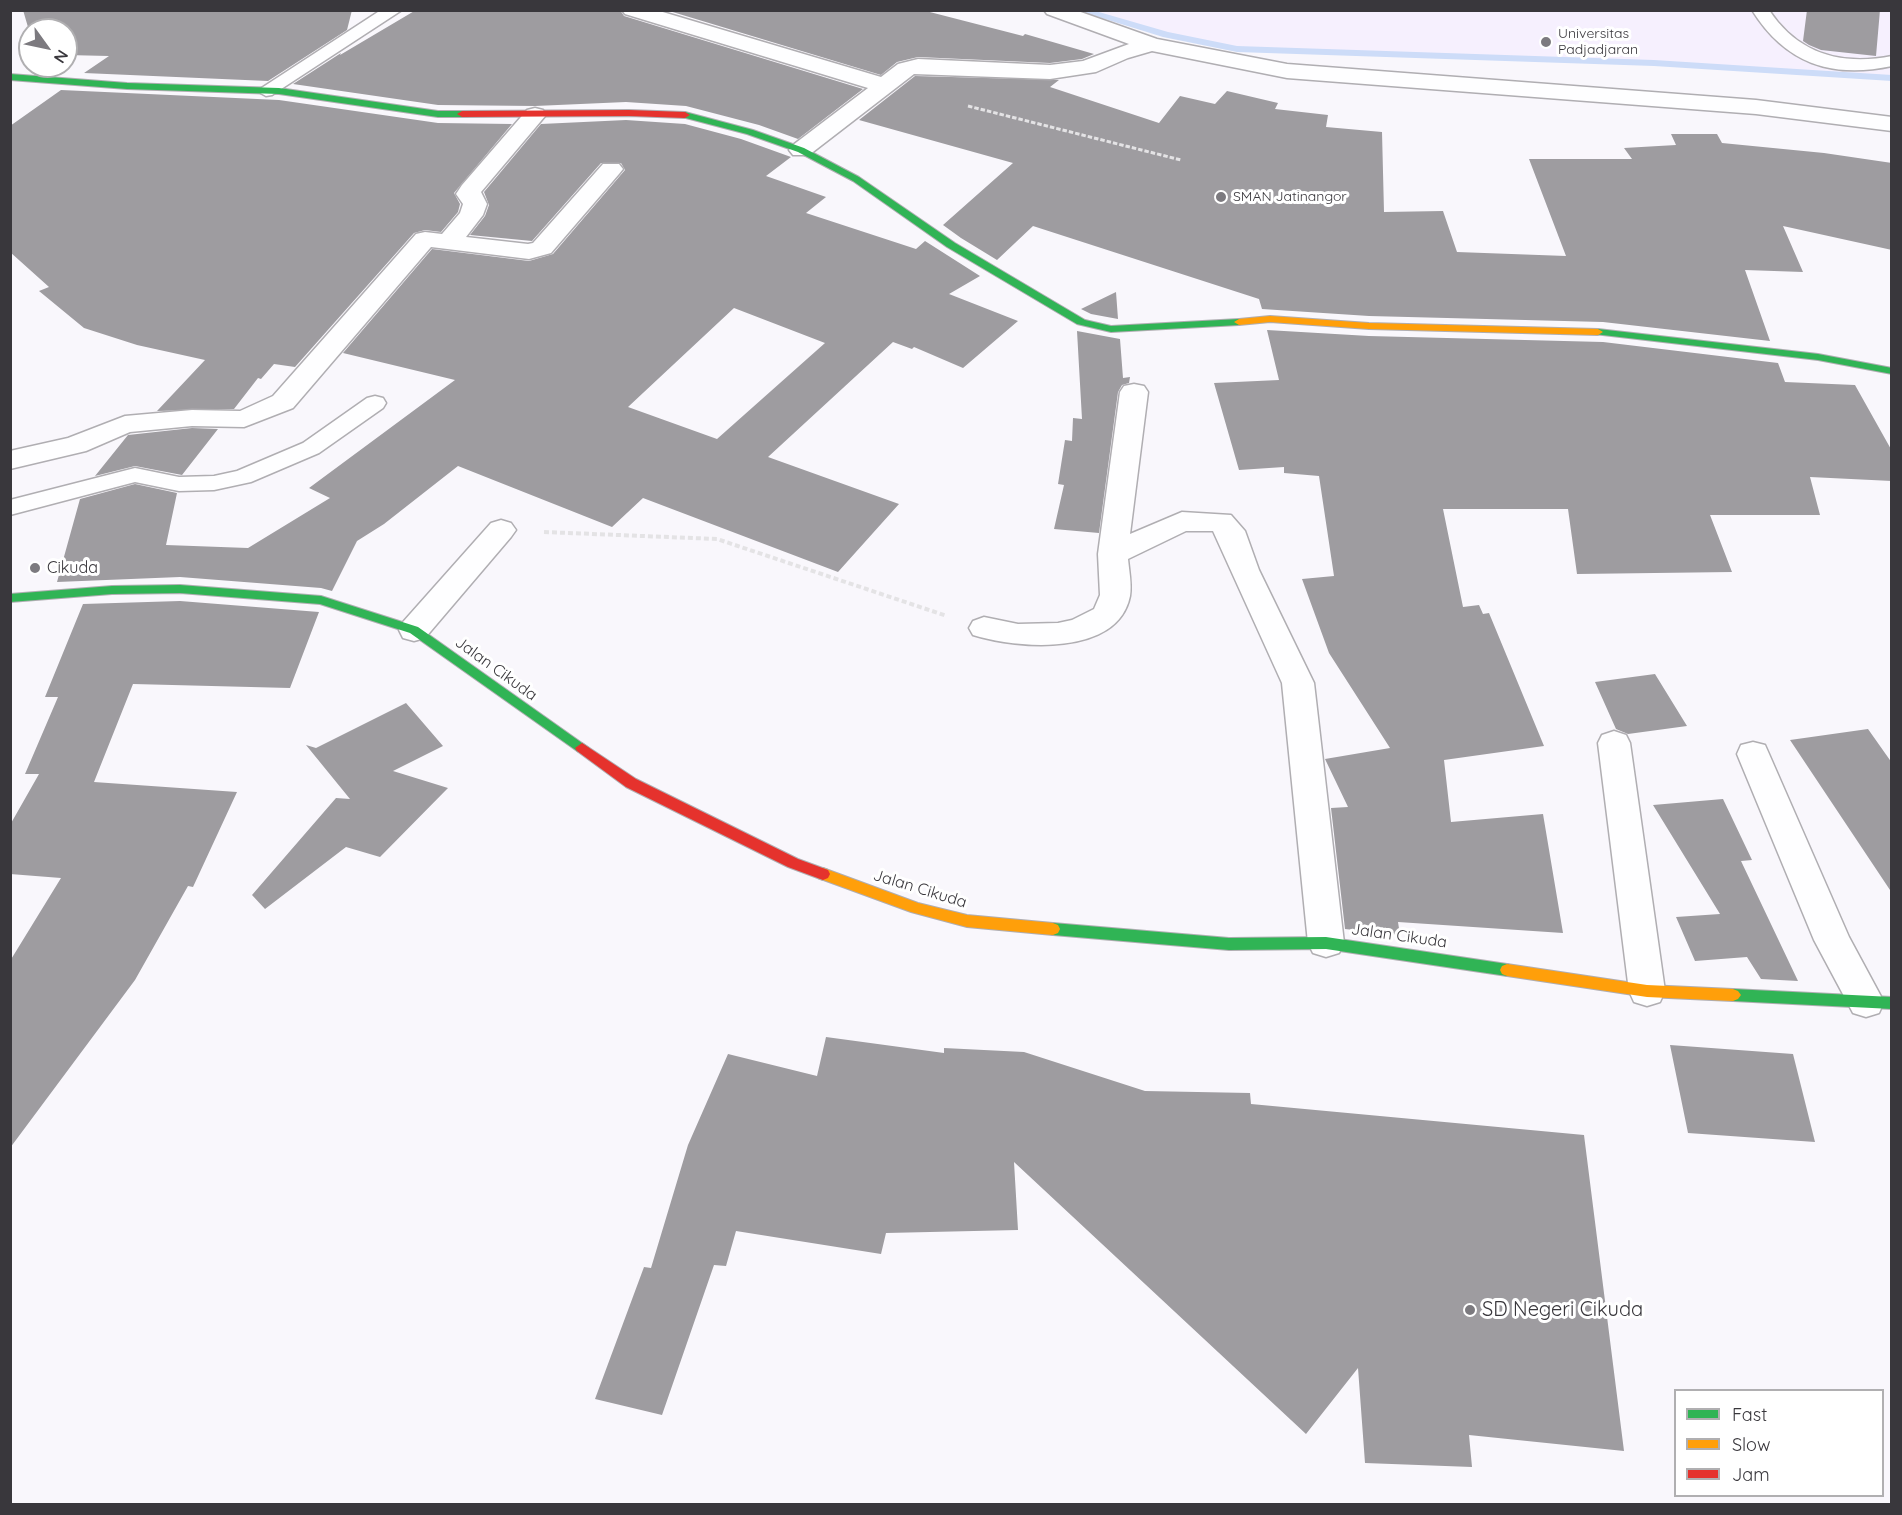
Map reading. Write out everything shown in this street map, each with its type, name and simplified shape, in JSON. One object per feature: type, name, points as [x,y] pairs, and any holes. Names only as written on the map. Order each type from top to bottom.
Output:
[{"type":"street","points":[[632,10],[883,85]]},
{"type":"street","points":[[1054,10],[1152,45],[1197,52],[1241,64],[1329,76],[1744,106],[1892,124]]},
{"type":"street","points":[[801,150],[906,69],[918,66],[1050,72],[1088,68],[1120,53],[1152,45]]},
{"type":"street","points":[[10,76],[127,86],[266,91],[438,114],[535,115],[627,111],[686,115],[750,132],[801,150],[856,179],[951,245],[1034,295],[1081,322],[1111,329],[1181,327],[1270,320],[1381,326],[1603,332],[1818,357],[1892,371]]},
{"type":"street","points":[[449,241],[471,215],[475,204],[468,194],[470,190],[535,115]]},
{"type":"street","points":[[10,460],[76,446],[125,424],[192,418],[244,419],[284,402],[426,239],[529,252],[542,248],[550,242],[611,169]]},
{"type":"street","points":[[984,628],[999,633],[1059,633],[1080,629],[1106,616],[1115,595],[1113,554],[1134,392]]},
{"type":"street","points":[[1113,554],[1182,521],[1221,522],[1230,531],[1244,570],[1298,683],[1326,943]]},
{"type":"street","points":[[414,630],[501,530]]},
{"type":"street","name":"Jalan Cikuda","points":[[10,598],[112,590],[180,590],[263,598],[321,600],[414,630],[631,783],[793,863],[916,908],[967,921],[1229,944],[1326,943],[1647,991],[1879,1003]]},
{"type":"street","points":[[1614,743],[1647,991]]},
{"type":"street","points":[[1753,754],[1832,940],[1879,1003]]},
{"type":"lane","points":[[266,91],[394,10]]},
{"type":"lane","points":[[1760,10],[1782,40],[1804,55],[1837,66],[1875,66],[1892,61]]},
{"type":"lane","points":[[10,508],[135,475],[179,484],[214,483],[243,477],[311,448],[375,403]]},
{"type":"path","points":[[963,105],[1181,160]]},
{"type":"path","points":[[501,530],[717,539],[984,628]]},
{"type":"shaded area","name":"Universitas Padjadjaran","points":[[1080,11],[1891,11],[1891,78],[1654,63],[1237,49],[1166,35]]},
{"type":"building","points":[[23,10],[352,10],[347,30],[268,81],[84,73],[109,56],[78,55],[78,18],[25,18]]},
{"type":"building","points":[[416,10],[620,10],[624,16],[863,89],[798,139],[759,125],[686,106],[626,102],[535,106],[438,105],[293,84],[341,53],[340,55]]},
{"type":"building","points":[[666,10],[922,10],[1023,36],[1025,34],[1094,54],[1082,59],[1050,63],[918,57],[897,62],[881,75]]},
{"type":"building","points":[[1807,10],[1880,10],[1876,56],[1821,50],[1803,41]]},
{"type":"building","points":[[915,76],[1059,80],[1050,87],[1159,123],[1180,96],[1215,104],[1227,91],[1278,103],[1275,109],[1328,115],[1326,127],[1382,132],[1384,212],[1443,211],[1457,252],[1566,256],[1529,159],[1632,159],[1624,148],[1676,145],[1671,134],[1717,134],[1722,143],[1824,153],[1892,163],[1892,250],[1783,226],[1803,272],[1745,270],[1770,341],[1603,322],[1369,316],[1262,309],[1259,299],[1033,226],[997,260],[961,238],[943,225],[1013,163],[859,120]]},
{"type":"building","points":[[61,90],[279,100],[438,123],[512,124],[454,193],[460,204],[458,212],[441,232],[425,230],[414,233],[295,367],[274,364],[261,379],[258,378],[234,409],[157,411],[205,360],[137,345],[84,328],[39,291],[49,287],[10,252],[10,126]]},
{"type":"building","points":[[626,120],[685,124],[741,139],[791,157],[766,176],[826,197],[806,213],[916,249],[925,241],[980,276],[949,294],[1018,321],[963,368],[914,347],[912,349],[893,342],[768,457],[899,504],[838,572],[643,498],[612,527],[458,466],[384,524],[357,541],[332,591],[321,588],[180,577],[57,582],[80,499],[135,484],[177,493],[166,545],[248,548],[330,498],[309,488],[455,380],[343,353],[432,249],[529,261],[553,254],[625,170],[621,163],[601,163],[532,241],[470,235],[485,216],[489,205],[484,192],[541,124]],"holes":[[[734,308],[825,343],[717,439],[628,407]]]},
{"type":"building","points":[[1116,292],[1118,319],[1091,314],[1081,309]]},
{"type":"building","points":[[1267,330],[1369,336],[1603,342],[1778,363],[1785,382],[1855,385],[1892,451],[1892,481],[1810,477],[1820,515],[1710,515],[1732,572],[1577,574],[1568,509],[1443,509],[1463,607],[1479,605],[1483,614],[1489,613],[1544,746],[1444,760],[1451,822],[1543,814],[1563,933],[1398,922],[1400,935],[1345,929],[1331,808],[1348,807],[1325,759],[1390,748],[1329,653],[1302,579],[1334,576],[1319,476],[1284,473],[1284,467],[1239,470],[1214,383],[1279,380]]},
{"type":"building","points":[[1077,331],[1120,339],[1123,378],[1130,377],[1129,383],[1122,385],[1118,392],[1099,533],[1054,529],[1064,485],[1058,484],[1065,440],[1072,441],[1073,418],[1082,419]]},
{"type":"building","points":[[192,428],[218,429],[182,475],[135,466],[95,476],[128,435]]},
{"type":"building","points":[[180,601],[319,612],[290,688],[133,684],[94,782],[237,792],[193,887],[188,886],[135,980],[10,1148],[10,961],[61,878],[10,874],[10,825],[39,774],[25,774],[58,697],[45,697],[83,604]]},
{"type":"building","points":[[1655,674],[1687,726],[1628,734],[1616,729],[1595,682]]},
{"type":"building","points":[[406,703],[443,746],[393,771],[448,788],[380,857],[346,847],[265,909],[252,895],[336,798],[350,799],[306,745],[316,748]]},
{"type":"building","points":[[1868,729],[1892,763],[1892,893],[1790,740]]},
{"type":"building","points":[[1723,799],[1752,860],[1741,861],[1798,981],[1761,979],[1747,957],[1695,961],[1676,917],[1720,914],[1653,805]]},
{"type":"building","points":[[826,1037],[944,1053],[944,1048],[1024,1052],[1145,1091],[1250,1093],[1251,1104],[1584,1135],[1624,1451],[1469,1435],[1472,1467],[1365,1463],[1358,1368],[1306,1434],[1014,1162],[1018,1230],[886,1233],[881,1254],[736,1231],[726,1266],[714,1265],[662,1415],[595,1399],[644,1267],[651,1268],[688,1145],[728,1054],[817,1076]]},
{"type":"building","points":[[1670,1045],[1793,1054],[1815,1142],[1688,1133]]},
{"type":"waterway","points":[[1080,10],[1166,35],[1237,49],[1654,63],[1892,78]]},
{"type":"traffic: fast","points":[[10,77],[127,86],[279,91],[438,114],[462,114]]},
{"type":"traffic: fast","points":[[685,115],[750,132],[801,150],[856,179],[951,245],[1081,322],[1111,329],[1239,322]]},
{"type":"traffic: fast","points":[[1598,332],[1818,357],[1892,371]]},
{"type":"traffic: fast","points":[[10,598],[112,590],[180,589],[321,600],[414,630],[582,748]]},
{"type":"traffic: fast","points":[[1053,929],[1229,944],[1326,943],[1507,970]]},
{"type":"traffic: fast","points":[[1733,995],[1892,1003]]},
{"type":"traffic: slow","points":[[1239,322],[1270,319],[1369,326],[1598,332]]},
{"type":"traffic: slow","points":[[823,874],[916,908],[967,921],[1053,929]]},
{"type":"traffic: slow","points":[[1507,970],[1647,991],[1733,995]]},
{"type":"traffic: jam","points":[[462,114],[685,115]]},
{"type":"traffic: jam","points":[[582,748],[631,783],[793,863],[823,874]]},
{"type":"place","name":"Universitas Padjadjaran","points":[[1546,42]]},
{"type":"place","name":"SMAN Jatinangor","points":[[1221,197]]},
{"type":"place","name":"Cikuda","points":[[35,568]]},
{"type":"place","name":"SD Negeri Cikuda","points":[[1470,1310]]}]
